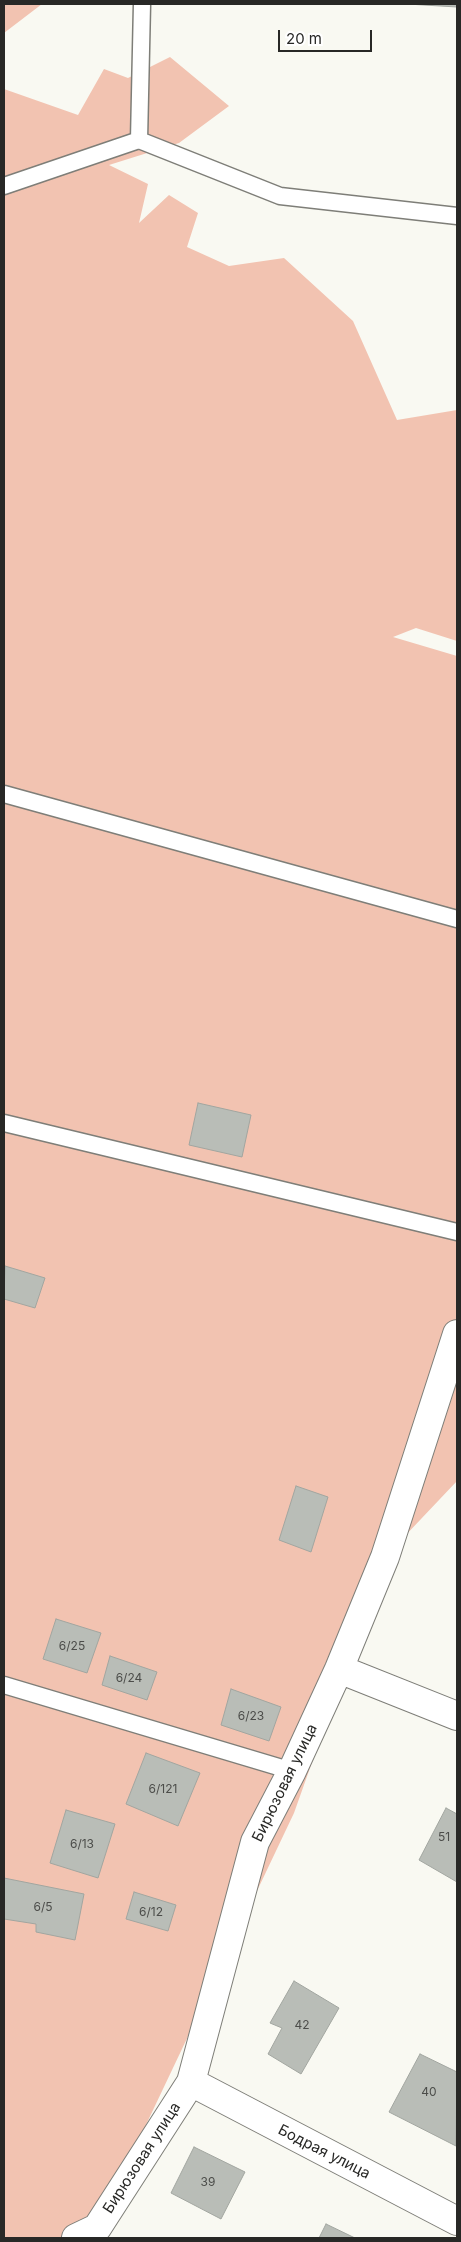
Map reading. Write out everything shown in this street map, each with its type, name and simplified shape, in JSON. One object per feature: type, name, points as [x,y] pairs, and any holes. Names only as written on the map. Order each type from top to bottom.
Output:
[{"type":"street","name":"Бирюзовая улица","points":[[76,2238],[97,2228],[191,2082],[255,1842],[292,1771],[339,1669],[385,1557],[457,1334]]},
{"type":"street","points":[[339,1669],[457,1716]]},
{"type":"street","name":"Бодрая улица","points":[[191,2082],[457,2220]]},
{"type":"lane","points":[[139,140],[142,4]]},
{"type":"lane","points":[[4,186],[139,140],[280,196],[457,216]]},
{"type":"lane","points":[[4,794],[457,919]]},
{"type":"lane","points":[[4,1123],[457,1232]]},
{"type":"lane","points":[[4,1685],[292,1771]]},
{"type":"shaded area","points":[[4,4],[42,4],[4,33]]},
{"type":"shaded area","points":[[170,57],[229,106],[179,143],[109,165],[148,184],[139,223],[169,195],[198,213],[187,247],[229,266],[284,258],[353,321],[397,420],[457,410],[457,641],[416,628],[393,637],[457,656],[457,1481],[385,1557],[294,1813],[97,2228],[80,2238],[4,2238],[4,89],[78,115],[104,69],[128,78]]},
{"type":"building","points":[[407,4],[457,4],[457,7]]},
{"type":"building","points":[[198,1103],[251,1115],[242,1157],[189,1145]]},
{"type":"building","points":[[5,1266],[45,1278],[35,1308],[4,1299]]},
{"type":"building","points":[[296,1486],[328,1497],[311,1552],[279,1540]]},
{"type":"building","points":[[56,1619],[101,1633],[87,1673],[43,1659]]},
{"type":"building","points":[[110,1656],[157,1672],[147,1700],[102,1685]]},
{"type":"building","points":[[231,1689],[281,1707],[269,1741],[221,1725]]},
{"type":"building","points":[[146,1753],[200,1773],[178,1826],[126,1804]]},
{"type":"building","points":[[446,1808],[457,1814],[457,1882],[419,1860]]},
{"type":"building","points":[[66,1810],[115,1824],[98,1878],[50,1863]]},
{"type":"building","points":[[4,1878],[84,1894],[75,1940],[36,1932],[36,1924],[4,1919]]},
{"type":"building","points":[[134,1892],[176,1905],[168,1931],[126,1919]]},
{"type":"building","points":[[294,1981],[339,2008],[301,2074],[268,2054],[282,2028],[270,2023]]},
{"type":"building","points":[[420,2054],[457,2072],[456,2146],[389,2112]]},
{"type":"building","points":[[194,2147],[245,2172],[221,2219],[171,2193]]},
{"type":"building","points":[[326,2224],[355,2238],[319,2238]]}]
